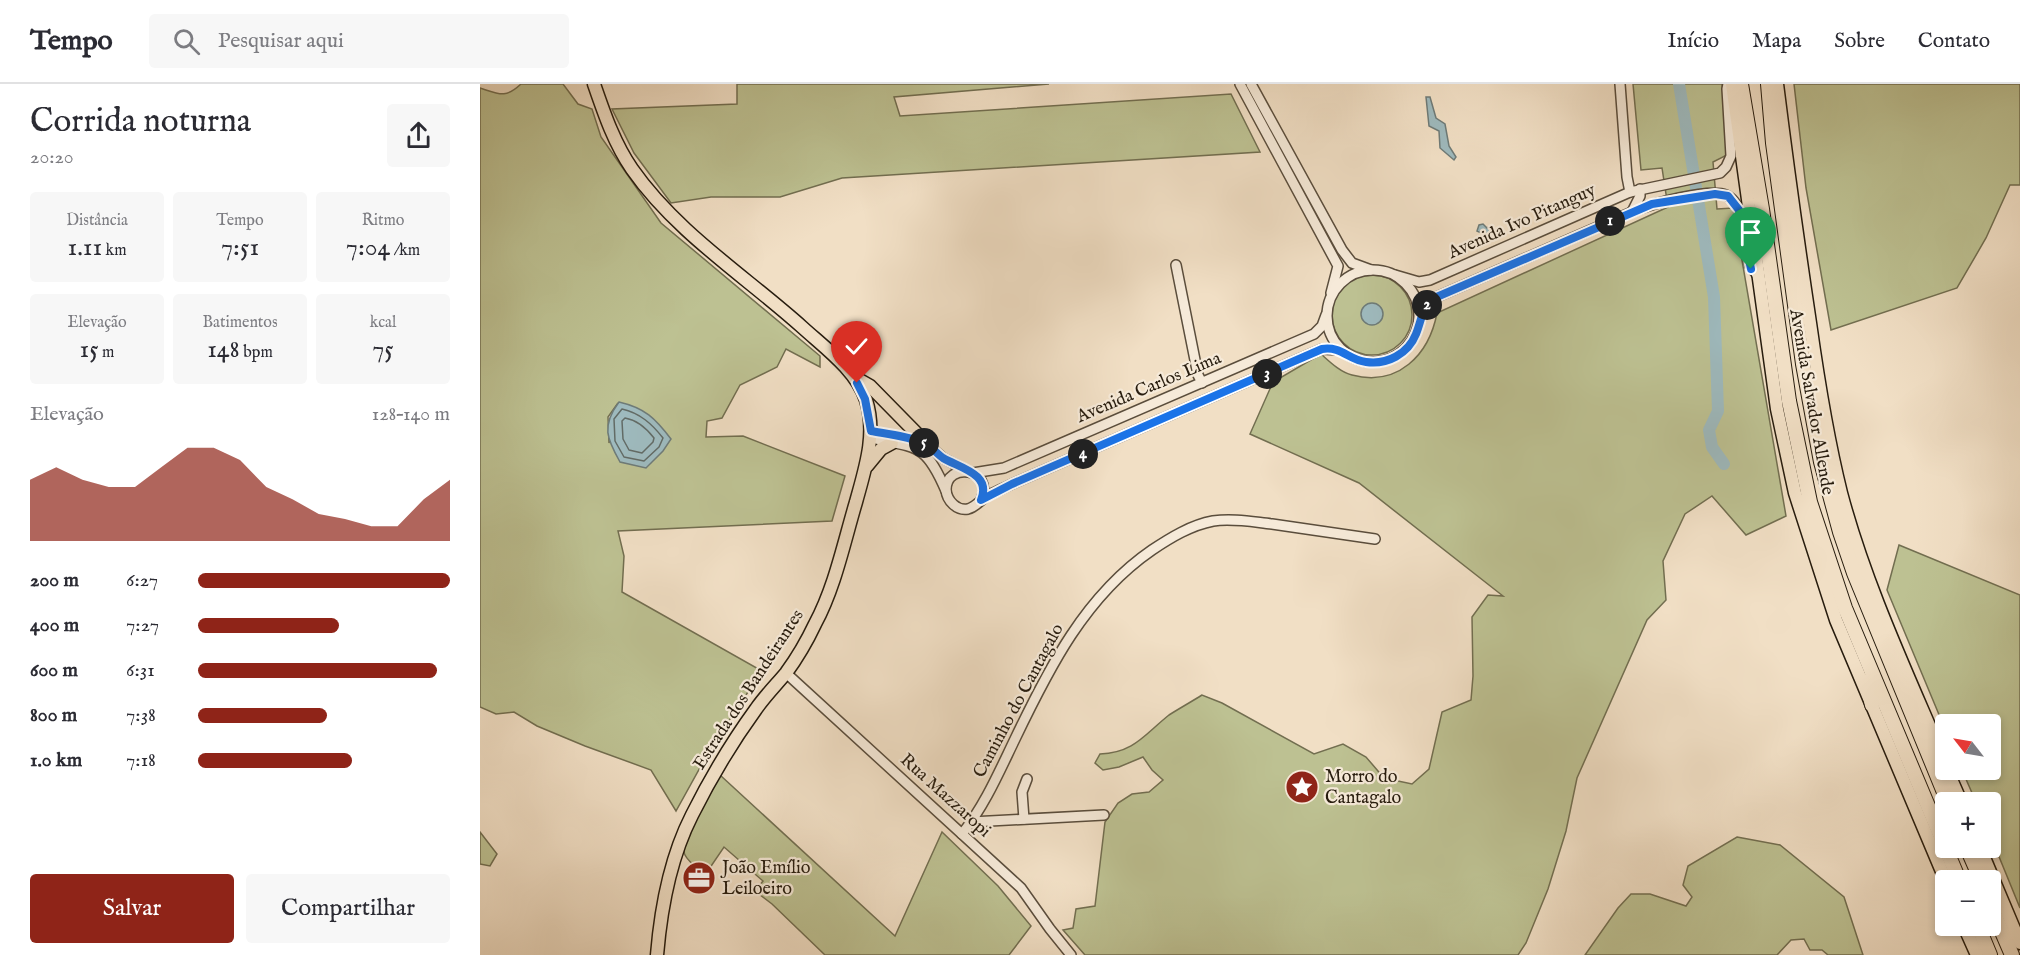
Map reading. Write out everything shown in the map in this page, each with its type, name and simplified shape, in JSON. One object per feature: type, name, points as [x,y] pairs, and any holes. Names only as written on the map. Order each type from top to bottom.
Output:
[{"type":"highway","name":"Avenida Salvador Allende","points":[[1741,84],[1742,123],[1762,209],[1789,401],[1810,502],[1845,608],[1955,870]]},
{"type":"highway","name":"Avenida Salvador Allende","points":[[1768,84],[1812,416],[1830,497],[1854,573],[1944,792]]},
{"type":"highway","points":[[1742,123],[1759,114],[1771,118],[1777,126],[1785,185],[1790,192]]},
{"type":"highway","points":[[1854,573],[1860,579],[1908,686],[1916,697]]},
{"type":"highway","points":[[1845,608],[1844,615],[1870,689],[1872,705]]},
{"type":"highway","points":[[1984,870],[1986,863]]},
{"type":"highway","points":[[2001,930],[2012,955]]},
{"type":"highway","points":[[1982,936],[1990,955]]},
{"type":"main road","name":"Estrada dos Bandeirantes","points":[[594,84],[609,126],[632,169],[665,209],[687,230],[765,294],[832,354],[852,376],[865,399],[871,434],[865,469],[824,606],[807,640],[786,673],[756,710],[711,780],[690,818],[674,861],[664,898],[657,955]]},
{"type":"main road","name":"Avenida Salvador Allende","points":[[1730,84],[1742,123],[1758,276],[1777,410],[1795,494],[1836,620],[1941,870]]},
{"type":"main road","name":"Avenida Salvador Allende","points":[[1777,84],[1790,192],[1820,392],[1839,485],[1872,589],[1935,740]]},
{"type":"main road","points":[[852,376],[870,386],[927,444]]},
{"type":"main road","points":[[865,469],[881,449],[892,442]]},
{"type":"main road","points":[[1984,858],[2020,943]]},
{"type":"main road","points":[[1968,936],[1977,955]]},
{"type":"street","points":[[1240,84],[1338,266],[1329,300],[1326,315],[1328,328],[1340,350],[1362,362],[1388,361],[1400,355],[1416,334],[1419,322],[1416,299],[1404,282],[1385,271],[1371,270],[1354,274],[1345,279],[1329,300]]},
{"type":"street","points":[[1251,84],[1342,250],[1352,262],[1371,270]]},
{"type":"street","points":[[1620,84],[1630,192]]},
{"type":"street","name":"Avenida Ivo Pitanguy","points":[[1395,275],[1419,282],[1430,280],[1630,192],[1715,174],[1726,167],[1731,156],[1727,89],[1730,84]]},
{"type":"street","points":[[1632,212],[1640,196],[1640,189]]},
{"type":"street","name":"Avenida Ivo Pitanguy","points":[[1419,322],[1432,299],[1662,201],[1718,194],[1732,199],[1739,210],[1750,266],[1758,276]]},
{"type":"street","points":[[1176,265],[1198,375],[1202,383]]},
{"type":"street","name":"Avenida Carlos Lima","points":[[946,491],[953,475],[1004,468],[1314,334],[1322,326],[1326,315]]},
{"type":"street","name":"Avenida Carlos Lima","points":[[871,434],[921,451],[929,457],[951,502],[962,509],[974,506],[1012,484],[1322,349],[1340,350]]},
{"type":"street","points":[[871,434],[927,444],[943,458],[980,479],[984,491],[981,500]]},
{"type":"street","name":"Caminho do Cantagalo","points":[[962,834],[972,822],[993,786],[1071,633],[1098,598],[1141,558],[1168,540],[1197,525],[1213,521],[1243,521],[1375,539]]},
{"type":"street","name":"Rua Mazzaropi","points":[[786,673],[1021,888],[1071,955]]},
{"type":"street","points":[[1024,819],[1023,792],[1027,779]]},
{"type":"street","points":[[972,822],[1104,815]]},
{"type":"green space","points":[[521,84],[563,84],[578,104],[592,109],[601,137],[661,223],[820,356],[820,367],[786,349],[777,367],[740,385],[722,418],[707,421],[706,437],[743,436],[845,476],[832,521],[618,531],[624,556],[622,592],[762,671],[712,746],[676,811],[651,770],[537,726],[514,712],[496,714],[480,707],[480,88],[502,94]],"holes":[[[618,403],[609,443],[608,417]]]},
{"type":"green space","points":[[737,84],[1049,84],[894,97],[900,116],[1231,94],[1260,152],[842,178],[780,197],[711,197],[671,203],[634,153],[612,109],[737,104]]},
{"type":"green space","points":[[1633,84],[1722,84],[1730,149],[1725,156],[1713,162],[1717,209],[1733,208],[1786,516],[1746,535],[1712,496],[1685,514],[1663,561],[1666,600],[1647,620],[1577,778],[1566,831],[1548,889],[1526,943],[1518,955],[1085,955],[1063,930],[1073,928],[1076,909],[1095,906],[1105,822],[1118,803],[1132,794],[1149,792],[1163,780],[1143,757],[1119,767],[1103,770],[1095,763],[1100,754],[1112,753],[1130,746],[1169,715],[1202,695],[1222,703],[1314,754],[1343,744],[1366,757],[1384,778],[1412,784],[1429,769],[1442,712],[1471,700],[1472,617],[1488,595],[1503,596],[1359,483],[1250,434],[1273,382],[1321,354],[1339,369],[1352,375],[1369,378],[1397,372],[1419,354],[1427,342],[1437,313],[1668,207],[1662,168],[1641,170]]},
{"type":"green space","points":[[1794,84],[2020,84],[2020,185],[2010,185],[1986,238],[1957,288],[1831,330],[1806,188]]},
{"type":"green space","points":[[1372,275],[1387,278],[1400,287],[1409,300],[1412,315],[1409,330],[1400,343],[1387,352],[1372,355],[1357,352],[1344,343],[1335,330],[1332,315],[1335,300],[1344,287],[1357,278]]},
{"type":"green space","points":[[1899,545],[2020,595],[2020,908],[2000,858],[2001,792],[1972,792],[1966,780],[2001,780],[2001,714],[1939,714],[1887,590]]},
{"type":"green space","points":[[720,775],[895,936],[942,832],[998,886],[1031,926],[1009,955],[825,955],[772,904],[755,891],[763,881],[724,847],[705,875],[685,855],[686,839]]},
{"type":"green space","points":[[480,832],[497,854],[490,866],[480,864]]},
{"type":"green space","points":[[1737,837],[1780,845],[1844,897],[1863,955],[1828,955],[1822,950],[1810,950],[1804,939],[1791,940],[1777,955],[1585,955],[1618,908],[1631,894],[1650,894],[1686,906],[1692,897],[1683,885],[1688,866]]},
{"type":"water","points":[[1426,97],[1430,97],[1436,118],[1445,124],[1449,146],[1456,157],[1454,160],[1440,148],[1439,131],[1429,126]]},
{"type":"water","points":[[1483,224],[1487,228],[1492,225],[1494,230],[1487,241],[1484,234],[1477,231],[1479,225]]},
{"type":"water","points":[[1372,303],[1380,306],[1383,314],[1380,322],[1372,325],[1364,322],[1361,314],[1364,306]]},
{"type":"water","points":[[619,402],[636,407],[649,415],[671,439],[646,468],[620,462],[609,439],[608,425]]},
{"type":"waterway","points":[[1679,84],[1714,297],[1718,411],[1709,430],[1712,447],[1724,464]]},
{"type":"place","name":"Morro do Cantagalo","points":[[1302,787]]},
{"type":"place","name":"João Emílio Leiloeiro","points":[[699,878]]},
{"type":"route","points":[[857,383],[865,399],[871,431],[927,444],[943,458],[980,479],[984,491],[981,500],[1012,484],[1322,349],[1340,350],[1362,362],[1388,361],[1400,355],[1409,346],[1426,307],[1432,299],[1662,201],[1715,194],[1723,194],[1732,199],[1739,210],[1751,269]]}]
